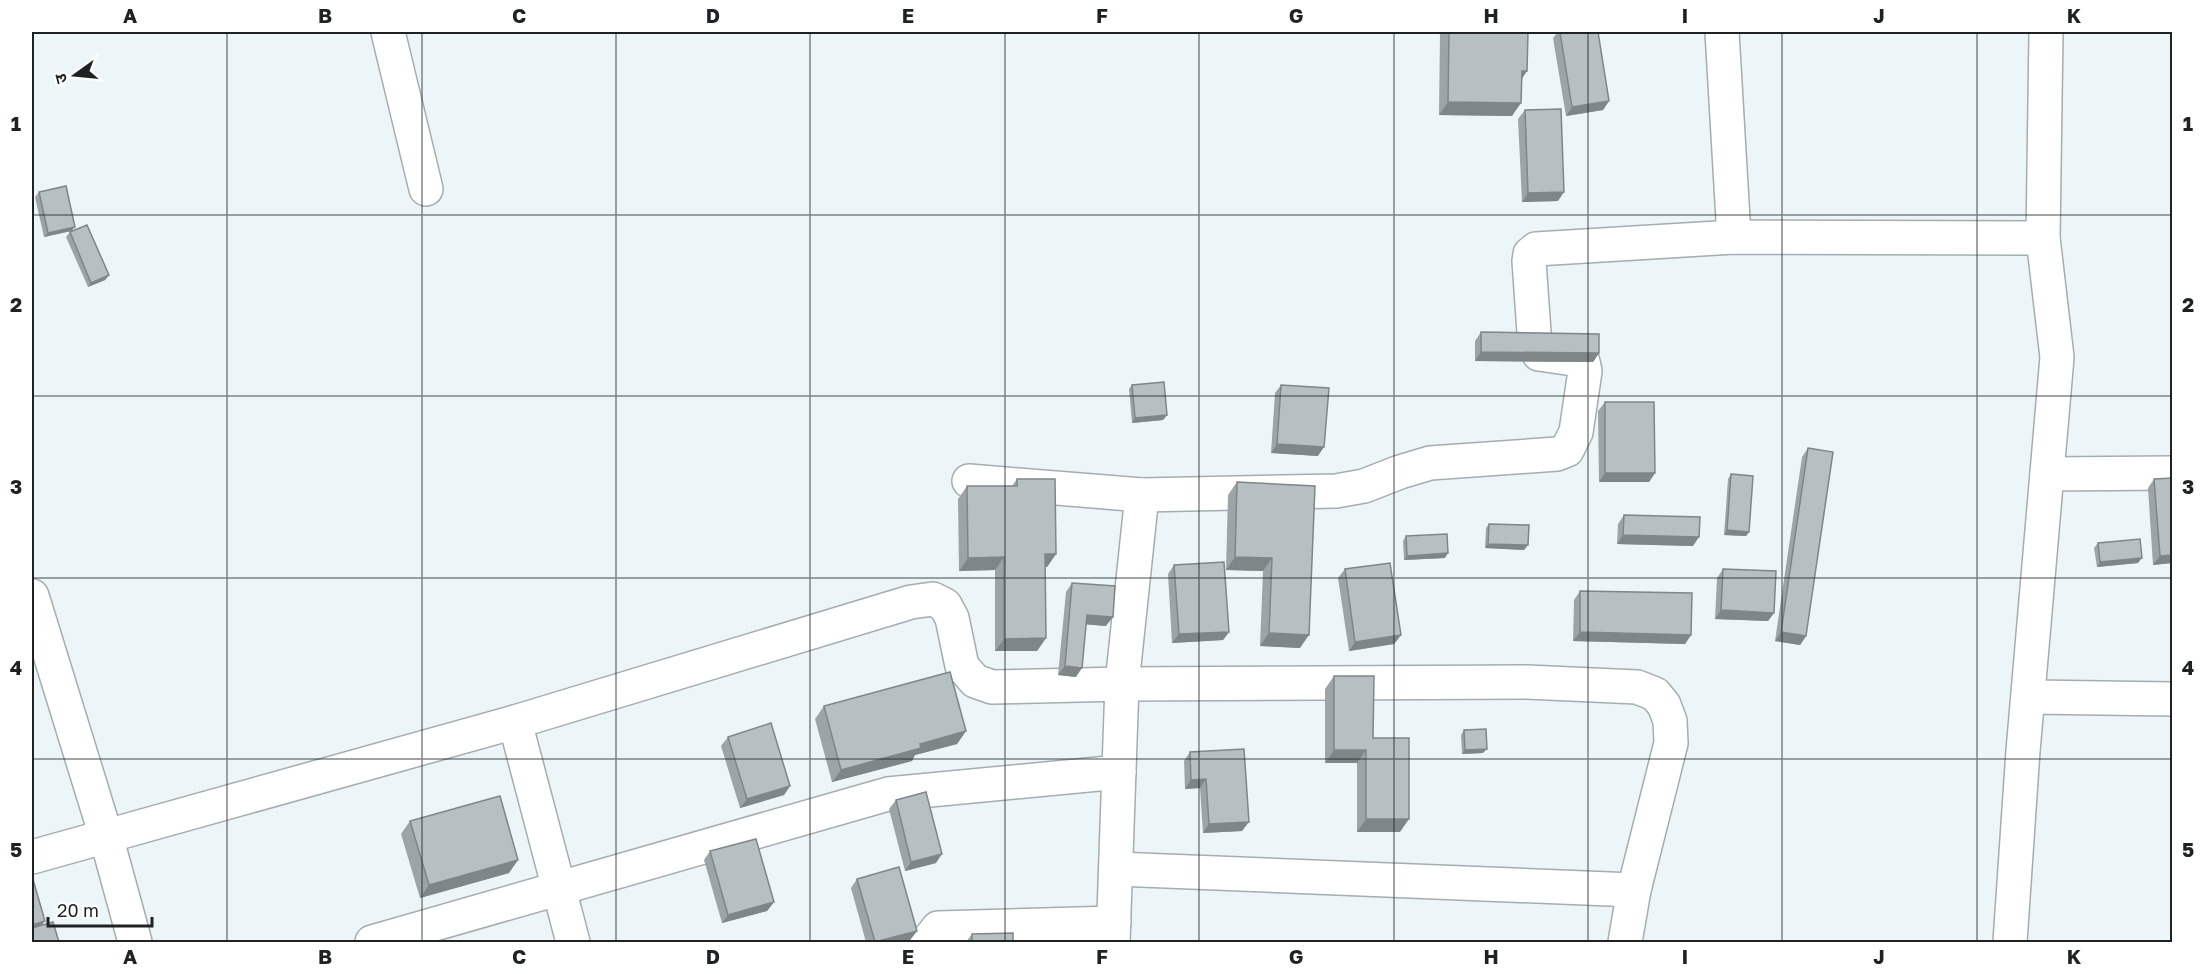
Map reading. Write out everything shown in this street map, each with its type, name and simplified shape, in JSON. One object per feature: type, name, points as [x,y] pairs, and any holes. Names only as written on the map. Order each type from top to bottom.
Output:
[{"type":"street","points":[[388,32],[426,189]]},
{"type":"street","points":[[1722,32],[1734,237]]},
{"type":"street","points":[[2010,942],[2028,697],[2058,357],[2043,238],[2046,32]]},
{"type":"street","points":[[969,481],[1142,495],[1336,491],[1364,486],[1430,464],[1557,454],[1567,450],[1576,432],[1585,371],[1583,362],[1580,360],[1539,354],[1534,347],[1529,261],[1533,250],[1734,237],[2043,238]]},
{"type":"street","points":[[2047,474],[2172,473]]},
{"type":"street","points":[[927,942],[938,928],[1114,933],[1122,684],[1142,495]]},
{"type":"street","points":[[32,596],[106,836],[135,942]]},
{"type":"street","points":[[32,857],[515,722],[900,606],[933,599],[945,605],[952,618],[962,666],[975,681],[992,687],[1527,682],[1637,687],[1655,694],[1664,705],[1670,721],[1671,743],[1634,890],[1625,942]]},
{"type":"street","points":[[2028,697],[2172,699]]},
{"type":"street","points":[[515,722],[573,942]]},
{"type":"street","points":[[372,942],[888,794],[1119,772]]},
{"type":"street","points":[[1116,869],[1634,890]]},
{"type":"building","points":[[1449,32],[1528,32],[1527,71],[1522,71],[1521,103],[1448,102]]},
{"type":"building","points":[[1560,32],[1598,32],[1609,101],[1572,107]]},
{"type":"building","points":[[1561,109],[1564,192],[1528,193],[1525,110]]},
{"type":"building","points":[[66,186],[75,227],[48,233],[39,192]]},
{"type":"building","points":[[87,225],[109,275],[91,283],[70,232]]},
{"type":"building","points":[[1481,332],[1599,334],[1599,353],[1481,352]]},
{"type":"building","points":[[1164,382],[1167,415],[1135,418],[1132,385]]},
{"type":"building","points":[[1281,385],[1329,388],[1324,447],[1277,444]]},
{"type":"building","points":[[1605,402],[1654,402],[1655,473],[1605,473]]},
{"type":"building","points":[[1808,448],[1833,452],[1806,636],[1781,632]]},
{"type":"building","points":[[1731,474],[1753,476],[1749,532],[1727,530]]},
{"type":"building","points":[[2172,478],[2172,555],[2160,556],[2154,479]]},
{"type":"building","points":[[1017,479],[1055,479],[1056,554],[1045,554],[1046,638],[1004,639],[1004,557],[968,558],[967,486],[1017,486]]},
{"type":"building","points":[[1237,482],[1315,486],[1309,635],[1269,633],[1272,558],[1235,557]]},
{"type":"building","points":[[1624,515],[1700,517],[1699,537],[1623,535]]},
{"type":"building","points":[[1489,524],[1529,525],[1528,545],[1488,544]]},
{"type":"building","points":[[1447,534],[1448,553],[1407,556],[1406,536]]},
{"type":"building","points":[[2140,539],[2142,558],[2100,562],[2098,543]]},
{"type":"building","points":[[1224,562],[1229,632],[1179,634],[1174,565]]},
{"type":"building","points":[[1390,563],[1401,635],[1355,642],[1345,569]]},
{"type":"building","points":[[1723,569],[1776,571],[1774,613],[1721,610]]},
{"type":"building","points":[[1072,583],[1115,586],[1113,617],[1087,615],[1082,668],[1065,666]]},
{"type":"building","points":[[1580,591],[1692,593],[1691,635],[1580,632]]},
{"type":"building","points":[[950,672],[966,731],[920,744],[921,748],[841,770],[824,706]]},
{"type":"building","points":[[1334,676],[1374,676],[1373,738],[1409,738],[1409,819],[1366,819],[1366,750],[1334,750]]},
{"type":"building","points":[[771,723],[790,786],[747,799],[728,737]]},
{"type":"building","points":[[1486,729],[1487,749],[1465,750],[1464,730]]},
{"type":"building","points":[[1244,749],[1249,822],[1209,824],[1206,779],[1191,780],[1190,752]]},
{"type":"building","points":[[926,792],[942,854],[911,862],[896,800]]},
{"type":"building","points":[[500,796],[518,860],[429,885],[410,821]]},
{"type":"building","points":[[756,839],[774,902],[728,915],[710,851]]},
{"type":"building","points":[[899,867],[917,931],[875,942],[857,879]]},
{"type":"building","points":[[32,876],[45,921],[32,925]]},
{"type":"building","points":[[53,922],[59,942],[32,942],[32,928]]},
{"type":"building","points":[[1013,933],[1013,942],[972,942],[972,934]]}]
